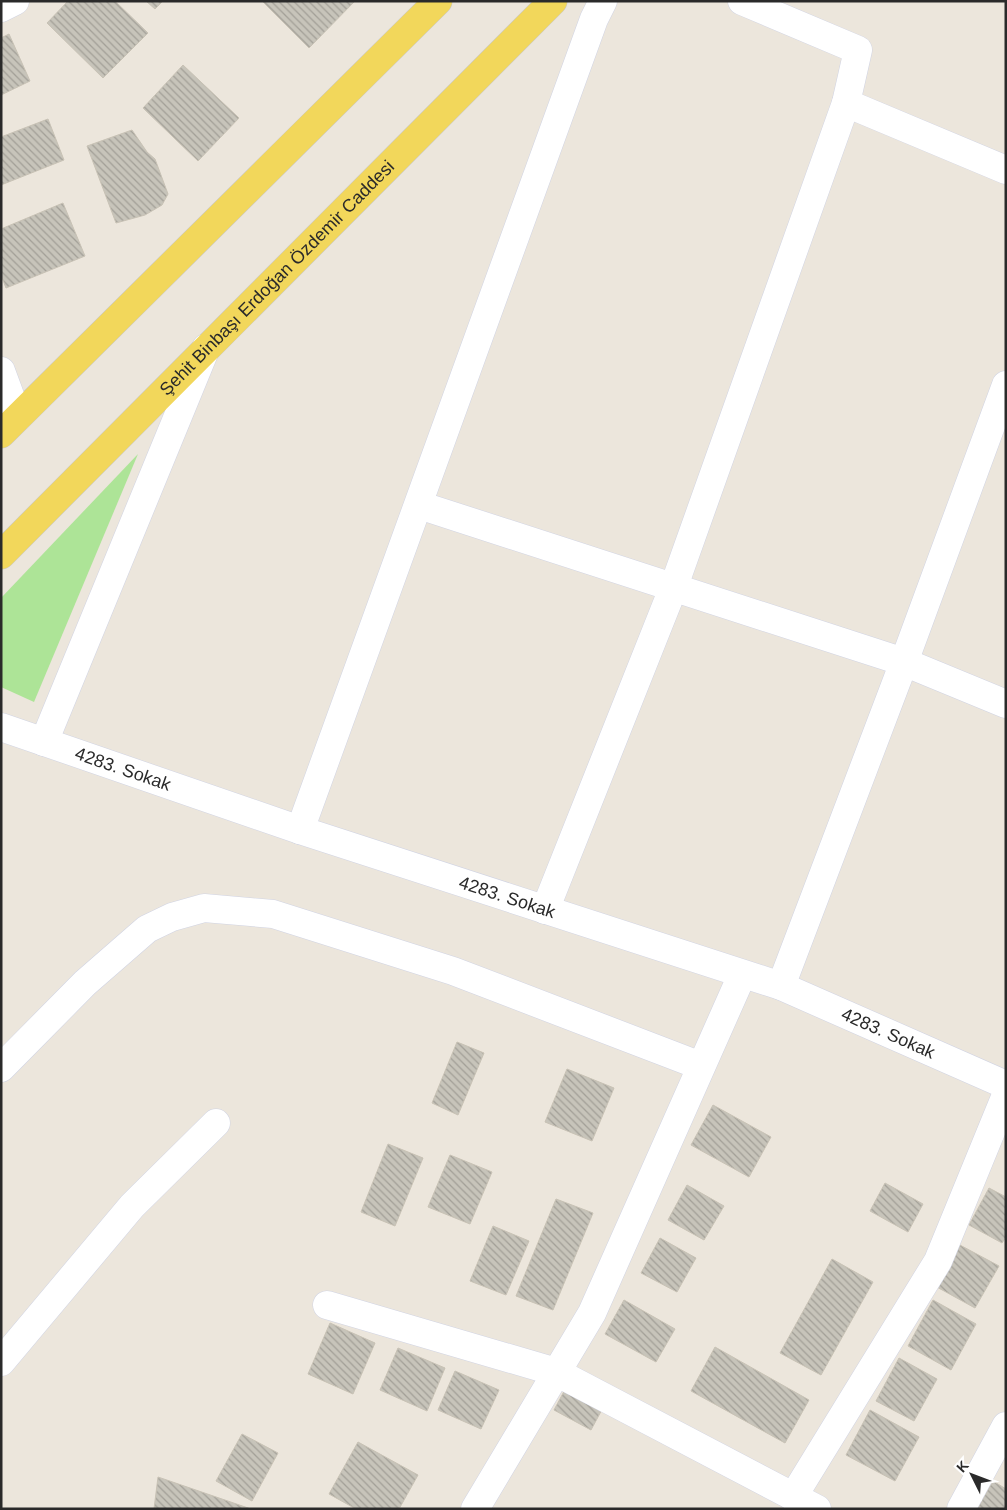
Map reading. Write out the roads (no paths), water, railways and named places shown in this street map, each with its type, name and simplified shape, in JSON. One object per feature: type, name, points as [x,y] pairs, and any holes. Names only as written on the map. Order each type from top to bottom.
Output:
[{"type":"main road","points":[[10,425],[438,1]]},
{"type":"main road","name":"Şehit Binbaşı Erdoğan Özdemir Caddesi","points":[[1,555],[552,1]]},
{"type":"street","points":[[1,8],[15,1]]},
{"type":"street","points":[[300,830],[594,19],[603,1]]},
{"type":"street","points":[[545,910],[674,586],[846,104],[858,50],[742,1]]},
{"type":"street","points":[[846,104],[1006,170]]},
{"type":"street","points":[[44,742],[206,348]]},
{"type":"street","points":[[1,371],[10,425]]},
{"type":"street","points":[[781,986],[904,662],[1006,385]]},
{"type":"street","points":[[419,505],[904,662],[1006,704]]},
{"type":"street","name":"4283. Sokak","points":[[1,727],[300,830],[742,975],[781,986],[1006,1085]]},
{"type":"street","points":[[1,1068],[85,983],[147,929],[172,916],[204,908],[273,914],[454,971],[702,1066]]},
{"type":"street","points":[[475,1509],[592,1313],[742,975]]},
{"type":"street","points":[[327,1305],[556,1372],[805,1503],[938,1261],[1006,1095]]},
{"type":"street","points":[[1,1362],[132,1206],[216,1123]]},
{"type":"street","points":[[962,1509],[1006,1426]]}]
